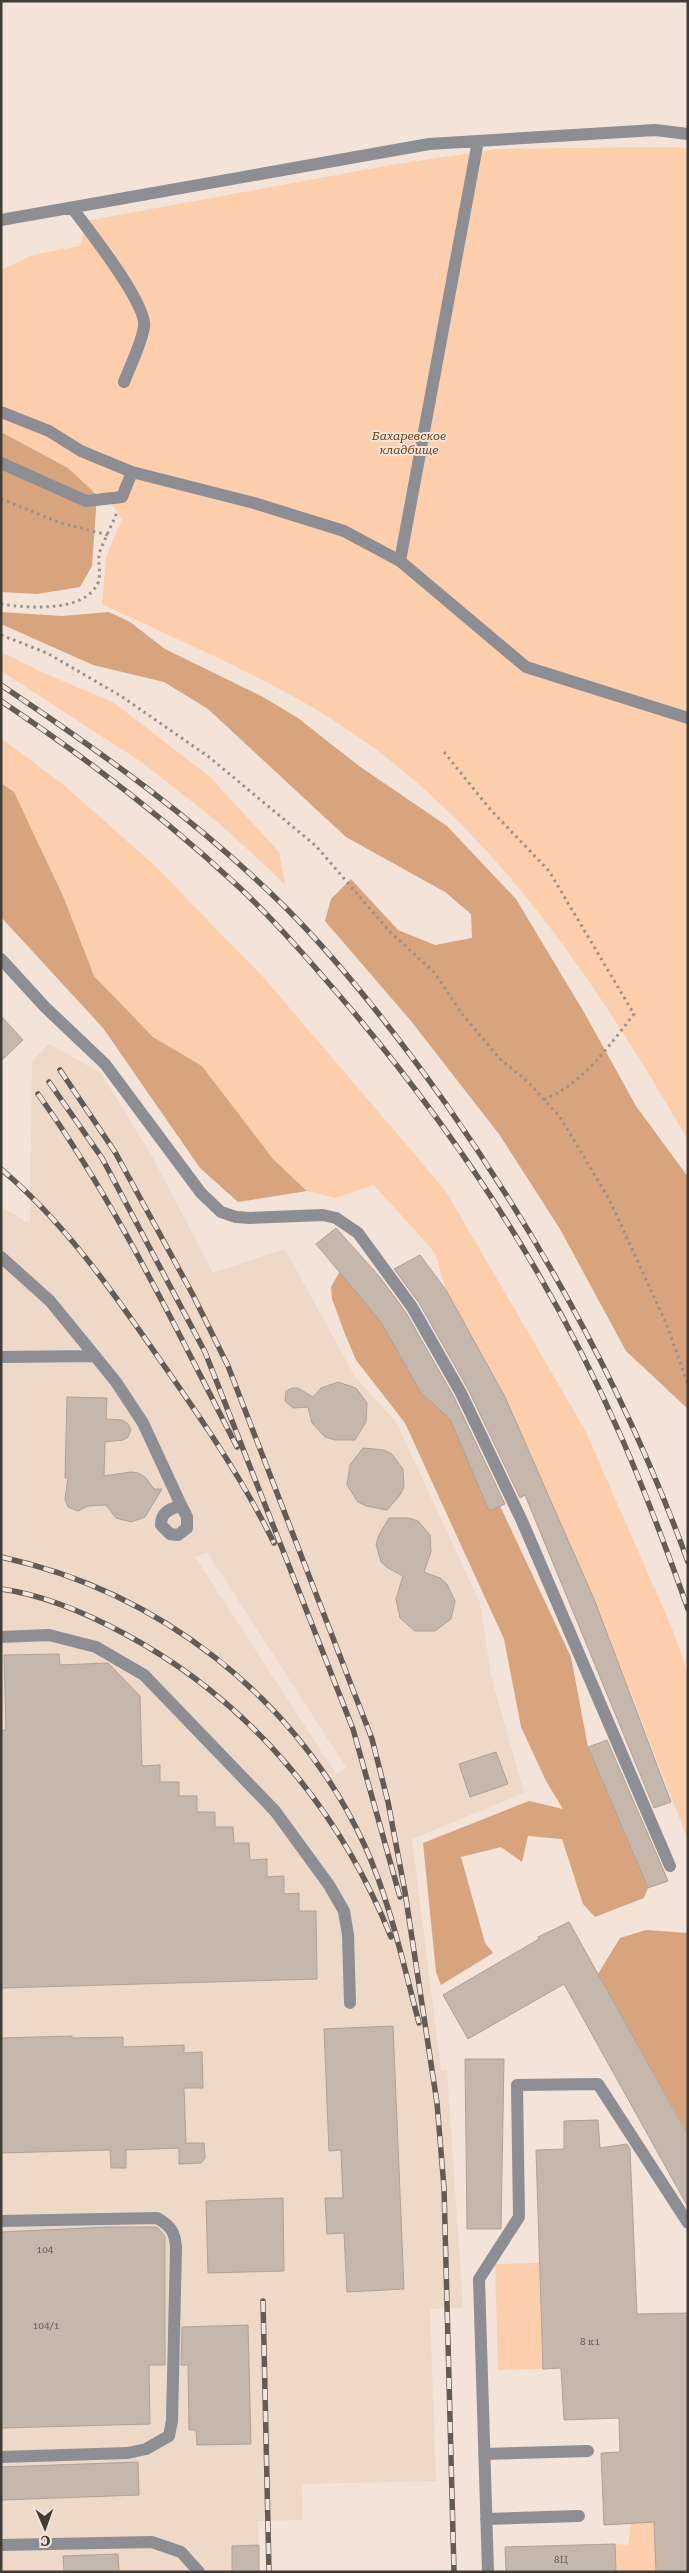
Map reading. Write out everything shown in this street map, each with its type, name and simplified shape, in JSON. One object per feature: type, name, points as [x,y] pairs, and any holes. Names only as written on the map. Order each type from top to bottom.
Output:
[{"type":"lane","points":[[1,220],[73,209],[382,151],[429,144],[655,130],[688,134]]},
{"type":"lane","points":[[400,561],[430,409],[439,339],[478,141]]},
{"type":"lane","points":[[73,209],[102,248],[142,312],[145,326],[124,382]]},
{"type":"lane","points":[[1,412],[49,431],[81,451],[132,472],[254,503],[344,531],[400,561],[526,667],[688,718]]},
{"type":"lane","points":[[1,463],[86,501],[122,497],[132,472]]},
{"type":"lane","points":[[1,959],[45,1006],[105,1064],[202,1193],[222,1212],[236,1217],[308,1214],[336,1218],[358,1233],[412,1307],[461,1393],[522,1521],[670,1866]]},
{"type":"lane","points":[[1,1257],[50,1301],[116,1382],[143,1422],[181,1504]]},
{"type":"lane","points":[[1,1357],[95,1356]]},
{"type":"lane","points":[[1,1636],[49,1635],[96,1646],[144,1675],[275,1811],[329,1885],[344,1911],[348,1935],[350,2003]]},
{"type":"lane","points":[[488,2572],[479,2279],[519,2218],[517,2085],[598,2084],[688,2223]]},
{"type":"lane","points":[[1,2221],[157,2218],[169,2225],[175,2236],[176,2248],[172,2421],[169,2436],[146,2450],[128,2453],[1,2457]]},
{"type":"lane","points":[[484,2454],[588,2451]]},
{"type":"lane","points":[[486,2519],[579,2516]]},
{"type":"lane","points":[[1,2545],[152,2542],[182,2552],[199,2572]]},
{"type":"path","points":[[1,604],[24,607],[75,604],[95,588],[99,578],[99,552],[108,535],[122,497]]},
{"type":"path","points":[[1,499],[60,523],[108,535]]},
{"type":"path","points":[[1,635],[47,654],[121,696],[209,757],[316,846],[390,932],[434,972],[462,1014],[500,1059],[527,1082],[560,1117],[609,1199],[667,1325],[688,1385]]},
{"type":"path","points":[[444,752],[489,808],[549,872],[634,1014],[596,1062],[560,1092],[543,1100]]},
{"type":"shaded area","points":[[1,432],[68,468],[97,495],[92,566],[80,587],[37,594],[1,592]]},
{"type":"shaded area","points":[[1,612],[62,616],[109,612],[130,622],[165,649],[263,697],[298,718],[359,766],[447,826],[516,899],[585,1014],[636,1106],[688,1177],[688,1409],[626,1351],[560,1229],[499,1134],[411,1021],[325,921],[331,899],[351,879],[398,930],[435,945],[472,938],[471,914],[445,892],[346,837],[208,709],[164,682],[93,665],[1,624]]},
{"type":"shaded area","points":[[1,783],[14,792],[64,898],[94,976],[153,1037],[202,1066],[273,1159],[307,1191],[238,1202],[200,1168],[103,1028],[1,917]]},
{"type":"shaded area","points":[[49,1044],[101,1073],[153,1158],[213,1273],[285,1249],[355,1377],[396,1422],[480,1603],[491,1676],[524,1793],[412,1839],[441,2070],[447,2070],[463,2308],[430,2309],[436,2481],[302,2484],[303,2520],[258,2521],[259,2572],[1,2572],[1,1207],[30,1224],[32,1061]],"holes":[[[207,1552],[346,1767],[336,1774],[195,1557]]]},
{"type":"shaded area","points":[[343,1266],[446,1391],[571,1657],[588,1747],[648,1888],[644,1898],[595,1917],[583,1904],[562,1839],[528,1836],[522,1862],[501,1847],[461,1857],[485,1943],[493,1953],[441,1985],[436,1972],[423,1843],[529,1801],[563,1809],[546,1781],[521,1727],[504,1639],[405,1423],[356,1360],[345,1334],[332,1299],[331,1287]]},
{"type":"shaded area","points":[[646,1930],[688,1933],[688,2134],[598,1974],[620,1938]]},
{"type":"green space","name":"Бахаревское кладбище","points":[[688,148],[688,1140],[619,1027],[582,971],[542,917],[500,866],[455,818],[406,773],[353,733],[323,714],[261,679],[102,604],[106,557],[122,519],[108,499],[1,438],[1,270],[33,255],[80,246],[86,221],[391,165],[497,149]]},
{"type":"green space","points":[[1,652],[39,671],[113,702],[210,777],[279,852],[285,884],[219,823],[143,763],[1,671]]},
{"type":"green space","points":[[1,738],[65,786],[153,864],[264,978],[445,1190],[585,1430],[674,1633],[688,1673],[688,1840],[594,1599],[505,1397],[446,1290],[435,1253],[374,1185],[335,1198],[307,1191],[273,1159],[202,1066],[153,1037],[94,976],[64,898],[14,792],[1,783]]},
{"type":"green space","points":[[539,2263],[543,2369],[498,2370],[495,2264]]},
{"type":"green space","points":[[652,2485],[656,2572],[616,2572],[615,2544],[628,2545],[631,2523]]},
{"type":"building","points":[[1,1016],[23,1040],[1,1061]]},
{"type":"building","points":[[336,1228],[379,1276],[405,1311],[454,1397],[505,1504],[489,1511],[450,1419],[421,1393],[381,1322],[316,1244]]},
{"type":"building","points":[[420,1255],[446,1290],[505,1397],[594,1599],[671,1802],[654,1808],[525,1495],[520,1498],[468,1389],[419,1303],[394,1269]]},
{"type":"building","points":[[338,1382],[356,1388],[367,1403],[366,1422],[355,1440],[335,1440],[325,1437],[312,1423],[308,1407],[293,1408],[285,1401],[286,1391],[292,1388],[298,1388],[313,1397],[321,1388]]},
{"type":"building","points":[[67,1397],[107,1398],[106,1419],[122,1420],[128,1424],[131,1430],[128,1437],[123,1440],[105,1442],[104,1476],[131,1472],[138,1473],[145,1477],[154,1489],[162,1489],[145,1517],[131,1522],[116,1518],[106,1505],[88,1506],[78,1511],[68,1507],[65,1499],[68,1478],[65,1478]]},
{"type":"building","points":[[363,1448],[384,1450],[392,1454],[403,1469],[404,1487],[400,1495],[387,1510],[366,1506],[358,1502],[347,1485],[350,1465]]},
{"type":"building","points":[[389,1518],[409,1518],[418,1521],[430,1535],[431,1552],[424,1572],[440,1578],[447,1584],[455,1601],[451,1619],[435,1631],[415,1631],[400,1618],[396,1599],[403,1576],[381,1562],[376,1544]]},
{"type":"building","points":[[59,1654],[60,1665],[108,1663],[140,1696],[142,1766],[160,1765],[160,1782],[179,1782],[179,1796],[197,1796],[197,1812],[215,1812],[215,1827],[233,1827],[234,1843],[249,1843],[250,1860],[267,1859],[267,1877],[284,1876],[284,1894],[299,1893],[299,1911],[316,1911],[317,1979],[1,1988],[1,1730],[6,1730],[4,1655]]},
{"type":"building","points":[[607,1740],[668,1881],[648,1888],[588,1747]]},
{"type":"building","points":[[496,1752],[508,1784],[470,1797],[459,1764]]},
{"type":"building","points":[[569,1922],[688,2135],[688,2207],[564,1984],[468,2039],[443,1995],[539,1939],[538,1937]]},
{"type":"building","points":[[393,2026],[404,2289],[347,2292],[344,2233],[327,2234],[325,2198],[343,2198],[341,2150],[329,2151],[324,2029]]},
{"type":"building","points":[[72,2036],[72,2038],[123,2037],[123,2047],[184,2045],[184,2053],[202,2052],[203,2088],[184,2088],[186,2143],[204,2143],[205,2158],[201,2163],[179,2164],[179,2148],[126,2150],[126,2168],[111,2168],[110,2150],[1,2153],[1,2038]]},
{"type":"building","points":[[465,2059],[504,2059],[501,2229],[467,2229]]},
{"type":"building","points":[[598,2120],[600,2148],[627,2144],[630,2149],[637,2314],[688,2313],[688,2572],[656,2572],[654,2522],[604,2525],[601,2453],[620,2452],[619,2418],[564,2420],[561,2368],[543,2369],[536,2150],[564,2149],[564,2121]]},
{"type":"building","points":[[283,2198],[284,2271],[208,2273],[206,2201]]},
{"type":"building","points":[[107,2227],[157,2227],[165,2236],[165,2365],[149,2365],[150,2424],[1,2428],[1,2232]]},
{"type":"building","points":[[248,2325],[251,2444],[197,2445],[196,2430],[189,2430],[188,2365],[181,2365],[182,2327]]},
{"type":"building","points":[[138,2462],[139,2495],[1,2500],[1,2467]]},
{"type":"building","points":[[615,2544],[616,2572],[506,2572],[505,2547]]},
{"type":"building","points":[[259,2545],[259,2572],[232,2572],[232,2546]]},
{"type":"building","points":[[118,2554],[119,2572],[64,2572],[63,2556]]},
{"type":"railway","points":[[1,685],[112,762],[218,845],[306,929],[349,977],[389,1027],[446,1104],[551,1268],[612,1383],[665,1501],[688,1562]]},
{"type":"railway","points":[[1,701],[63,744],[154,813],[240,888],[283,931],[337,993],[430,1109],[502,1215],[536,1270],[567,1326],[596,1383],[632,1462],[688,1609]]},
{"type":"railway","points":[[60,1070],[115,1152],[193,1295],[228,1366],[372,1739],[388,1802],[405,1892],[437,2103],[444,2188],[454,2572]]},
{"type":"railway","points":[[49,1082],[102,1158],[205,1352],[353,1729],[400,1897]]},
{"type":"railway","points":[[38,1094],[67,1136],[119,1222],[168,1312],[237,1447]]},
{"type":"railway","points":[[1,1169],[46,1211],[86,1257],[122,1306],[219,1447],[248,1494],[274,1543]]},
{"type":"railway","points":[[1,1557],[59,1573],[114,1596],[167,1624],[216,1658],[261,1698],[301,1742],[335,1791],[364,1844],[395,1932],[419,2023]]},
{"type":"railway","points":[[1,1589],[49,1600],[125,1634],[170,1661],[211,1691],[250,1725],[285,1762],[316,1802],[345,1845],[370,1890],[391,1937]]},
{"type":"railway","points":[[263,2301],[269,2572]]}]
